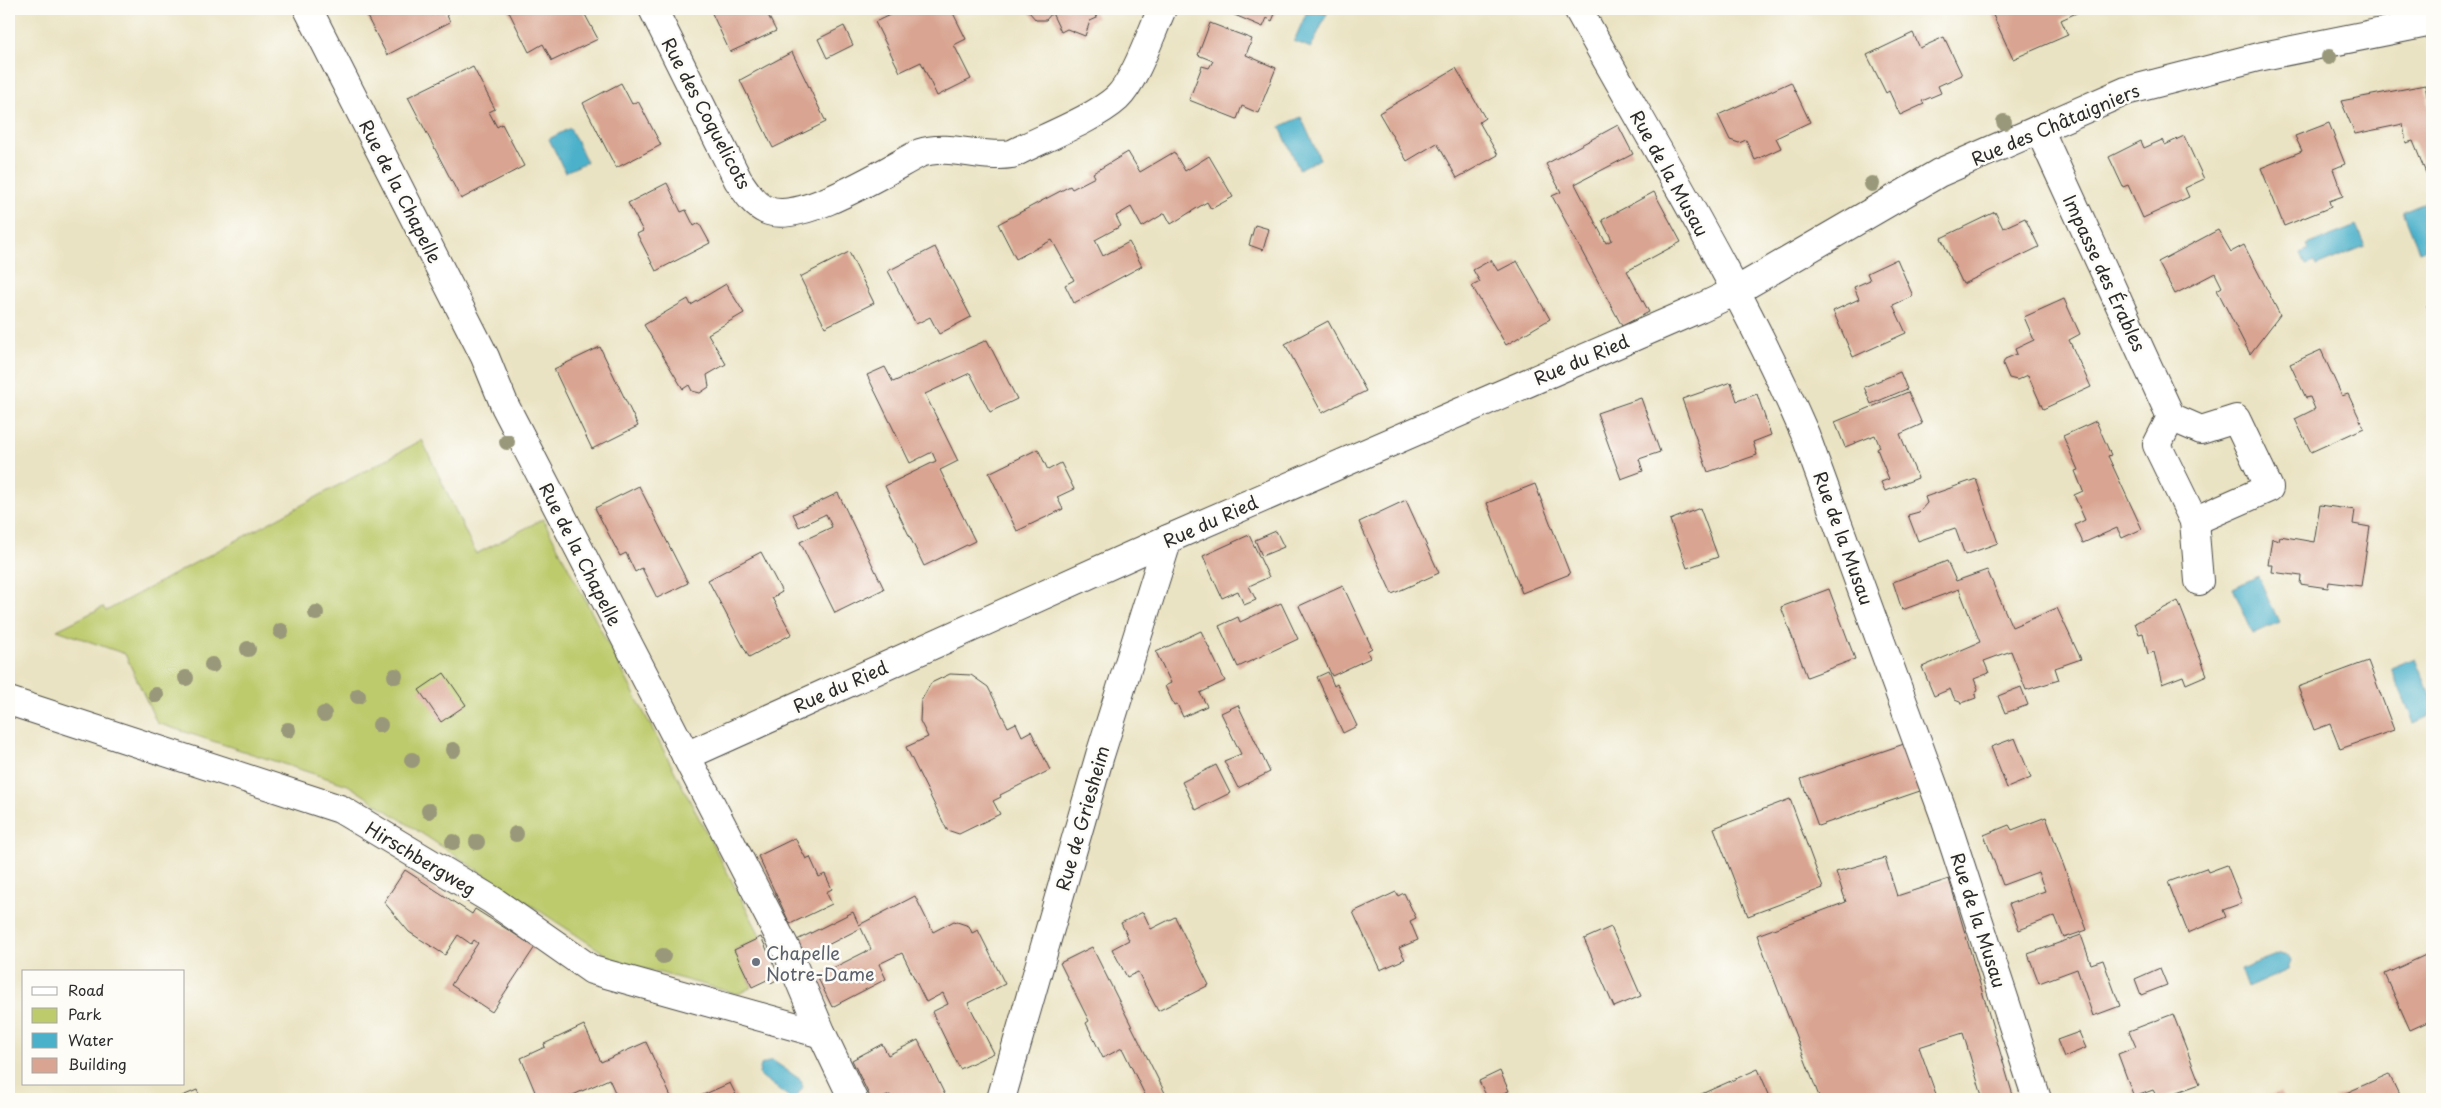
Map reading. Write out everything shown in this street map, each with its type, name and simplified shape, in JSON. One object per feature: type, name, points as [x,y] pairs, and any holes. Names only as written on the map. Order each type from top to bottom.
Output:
[{"type":"street","name":"Rue de la Chapelle","points":[[308,9],[485,357],[504,406],[787,951],[822,1034],[853,1099]]},
{"type":"street","name":"Rue des Coquelicots","points":[[653,9],[738,180],[754,201],[767,210],[779,213],[794,213],[814,208],[933,148],[996,157],[1012,154],[1101,110],[1118,98],[1129,83],[1162,9]]},
{"type":"street","name":"Rue de la Musau","points":[[1578,9],[1736,290],[1786,390],[1825,482],[1944,812],[2037,1099]]},
{"type":"street","name":"Rue des Châtaigniers","points":[[1736,290],[1939,173],[2126,91],[2258,57],[2432,22]]},
{"type":"street","name":"Impasse des Érables","points":[[2039,129],[2171,417]]},
{"type":"street","name":"Rue du Ried","points":[[686,756],[1168,539],[1700,308],[1736,290]]},
{"type":"street","points":[[2194,521],[2269,488],[2236,419],[2201,430],[2171,417],[2157,445],[2194,521],[2199,581]]},
{"type":"street","name":"Rue de Griesheim","points":[[1001,1099],[1100,755],[1168,539]]},
{"type":"street","name":"Hirschbergweg","points":[[9,701],[340,809],[492,900],[592,970],[822,1034]]},
{"type":"green space","points":[[422,440],[476,554],[543,519],[761,937],[734,950],[752,987],[738,994],[616,961],[348,785],[157,723],[125,654],[57,630],[103,607],[106,611]]},
{"type":"water","points":[[1308,9],[1329,9],[1311,48],[1294,41]]},
{"type":"water","points":[[1301,117],[1320,159],[1299,169],[1280,127]]},
{"type":"water","points":[[570,128],[587,162],[565,172],[549,139]]},
{"type":"water","points":[[2425,202],[2432,221],[2432,246],[2419,251],[2403,211]]},
{"type":"water","points":[[2356,226],[2365,246],[2316,266],[2314,262],[2306,265],[2301,253],[2309,249],[2307,245]]},
{"type":"water","points":[[2258,576],[2279,622],[2253,634],[2233,588]]},
{"type":"water","points":[[2415,658],[2432,699],[2432,715],[2414,723],[2391,668]]},
{"type":"water","points":[[2281,953],[2288,955],[2291,960],[2288,970],[2247,988],[2240,969]]},
{"type":"water","points":[[772,1060],[801,1080],[803,1087],[796,1097],[789,1097],[759,1074],[761,1065]]},
{"type":"building","points":[[363,9],[444,9],[450,22],[387,55]]},
{"type":"building","points":[[582,9],[598,39],[552,61],[543,44],[529,52],[508,10]]},
{"type":"building","points":[[710,9],[765,9],[776,31],[730,52]]},
{"type":"building","points":[[902,9],[951,9],[966,39],[954,45],[971,79],[937,96],[921,62],[900,72],[875,22]]},
{"type":"building","points":[[1029,9],[1093,9],[1097,18],[1090,21],[1085,36],[1067,29],[1061,32],[1052,13],[1046,20],[1036,20],[1029,12]]},
{"type":"building","points":[[1232,9],[1277,9],[1272,21],[1267,18],[1263,27],[1230,13]]},
{"type":"building","points":[[2001,9],[2085,9],[2061,20],[2068,35],[2013,59],[1992,13]]},
{"type":"building","points":[[1210,23],[1252,39],[1246,55],[1276,68],[1258,113],[1242,106],[1237,119],[1189,100],[1202,66],[1209,68],[1213,61],[1198,55]]},
{"type":"building","points":[[844,26],[853,45],[827,58],[818,39]]},
{"type":"building","points":[[1913,33],[1920,48],[1944,37],[1962,75],[1938,86],[1941,93],[1922,101],[1924,104],[1900,115],[1889,91],[1886,93],[1867,55]]},
{"type":"building","points":[[792,52],[826,122],[773,148],[740,80]]},
{"type":"building","points":[[473,67],[495,109],[489,112],[497,127],[502,124],[524,166],[461,199],[408,97],[467,68],[467,70]]},
{"type":"building","points":[[1456,68],[1485,118],[1479,122],[1498,155],[1457,178],[1437,143],[1407,161],[1379,113]]},
{"type":"building","points":[[1791,82],[1810,122],[1776,138],[1781,148],[1755,160],[1746,140],[1739,143],[1730,140],[1718,115]]},
{"type":"building","points":[[621,83],[632,104],[638,101],[661,145],[616,168],[583,103]]},
{"type":"building","points":[[2425,85],[2432,121],[2432,188],[2413,141],[2406,143],[2403,124],[2355,134],[2341,101]]},
{"type":"building","points":[[2329,123],[2345,164],[2333,169],[2343,196],[2329,201],[2331,207],[2284,226],[2261,168],[2302,151],[2295,136]]},
{"type":"building","points":[[1618,125],[1633,154],[1575,184],[1606,243],[1612,240],[1602,220],[1654,192],[1681,242],[1627,271],[1649,312],[1622,326],[1552,196],[1561,192],[1546,164]]},
{"type":"building","points":[[2184,136],[2204,179],[2185,188],[2189,197],[2143,218],[2128,185],[2123,187],[2109,157],[2141,141],[2144,148],[2162,140],[2165,145]]},
{"type":"building","points":[[1128,152],[1140,172],[1174,152],[1185,171],[1209,156],[1233,197],[1211,209],[1207,202],[1171,224],[1165,213],[1142,227],[1131,207],[1116,216],[1121,226],[1095,240],[1103,256],[1129,242],[1142,266],[1074,303],[1065,285],[1074,280],[1052,240],[1016,259],[998,224],[1070,186],[1072,189],[1095,177],[1093,173]]},
{"type":"building","points":[[667,183],[681,212],[686,210],[694,226],[699,223],[710,243],[656,271],[637,234],[643,231],[628,203]]},
{"type":"building","points":[[1995,212],[2003,228],[2025,218],[2039,247],[1963,284],[1941,238]]},
{"type":"building","points":[[1255,225],[1269,229],[1263,250],[1249,245]]},
{"type":"building","points":[[2218,230],[2231,252],[2244,245],[2280,315],[2250,354],[2217,290],[2222,287],[2215,273],[2175,294],[2158,262]]},
{"type":"building","points":[[935,247],[971,317],[939,334],[930,317],[916,324],[888,271]]},
{"type":"building","points":[[849,252],[874,303],[825,327],[800,277]]},
{"type":"building","points":[[1897,259],[1913,296],[1893,305],[1906,333],[1853,357],[1833,311],[1859,299],[1854,287],[1870,280],[1867,273]]},
{"type":"building","points":[[1491,260],[1498,271],[1517,261],[1550,319],[1506,345],[1472,286],[1480,282],[1473,270]]},
{"type":"building","points":[[726,284],[744,313],[708,334],[726,364],[707,375],[709,387],[700,393],[692,391],[689,385],[683,389],[644,325],[688,299],[691,305]]},
{"type":"building","points":[[2064,299],[2080,334],[2069,340],[2091,387],[2043,409],[2028,375],[2017,380],[2009,378],[2003,364],[2005,359],[2017,354],[2015,349],[2034,340],[2024,317]]},
{"type":"building","points":[[2432,304],[2432,321],[2427,306]]},
{"type":"building","points":[[1328,321],[1366,391],[1322,413],[1285,344]]},
{"type":"building","points":[[987,340],[1017,399],[990,412],[970,373],[925,394],[958,461],[940,470],[975,541],[924,566],[885,486],[936,461],[932,452],[910,463],[867,375],[885,367],[893,382]]},
{"type":"building","points":[[600,347],[638,426],[592,449],[554,369]]},
{"type":"building","points":[[2321,350],[2342,396],[2348,394],[2364,428],[2311,452],[2295,419],[2315,409],[2310,397],[2306,398],[2290,364]]},
{"type":"building","points":[[1900,372],[1907,389],[1871,404],[1864,387]]},
{"type":"building","points":[[1731,382],[1737,401],[1757,394],[1771,435],[1753,442],[1757,455],[1708,472],[1682,399]]},
{"type":"building","points":[[1908,392],[1922,424],[1900,434],[1918,478],[1885,491],[1881,482],[1889,479],[1877,449],[1880,447],[1875,435],[1845,447],[1835,422]]},
{"type":"building","points":[[1641,398],[1660,452],[1639,459],[1643,471],[1621,479],[1597,413]]},
{"type":"building","points":[[2096,421],[2111,455],[2108,456],[2142,529],[2122,538],[2117,528],[2083,543],[2075,525],[2085,520],[2074,495],[2083,491],[2075,471],[2078,470],[2063,436]]},
{"type":"building","points":[[1038,449],[1048,470],[1061,463],[1074,489],[1057,497],[1063,509],[1017,531],[989,473]]},
{"type":"building","points":[[1976,479],[1998,543],[1965,555],[1955,528],[1918,541],[1908,515],[1919,512],[1927,503],[1925,497]]},
{"type":"building","points":[[1535,484],[1570,574],[1522,593],[1487,503]]},
{"type":"building","points":[[639,486],[688,583],[657,598],[642,568],[635,572],[626,553],[620,556],[595,508]]},
{"type":"building","points":[[838,493],[884,589],[835,613],[800,542],[832,527],[826,514],[799,527],[793,514]]},
{"type":"building","points":[[1406,500],[1439,573],[1392,594],[1359,522]]},
{"type":"building","points":[[2320,505],[2355,510],[2353,524],[2370,527],[2361,586],[2329,582],[2328,588],[2300,584],[2301,576],[2272,572],[2273,565],[2268,565],[2272,538],[2279,540],[2280,536],[2314,542]]},
{"type":"building","points":[[1700,508],[1718,557],[1687,568],[1670,520]]},
{"type":"building","points":[[1276,531],[1284,547],[1262,556],[1255,540]]},
{"type":"building","points":[[1249,535],[1269,577],[1249,586],[1256,600],[1244,605],[1238,591],[1222,598],[1203,556]]},
{"type":"building","points":[[761,552],[782,592],[772,598],[792,634],[749,657],[708,580]]},
{"type":"building","points":[[1947,561],[1956,581],[1987,570],[2012,627],[2057,608],[2081,659],[2055,668],[2059,680],[2026,690],[2011,651],[1984,661],[1989,673],[1974,679],[1978,689],[1975,695],[1976,698],[1962,703],[1955,700],[1950,689],[1934,696],[1922,667],[1980,642],[1959,589],[1902,610],[1893,582]]},
{"type":"building","points":[[1343,586],[1372,648],[1367,651],[1370,658],[1332,676],[1299,606]]},
{"type":"building","points":[[1829,589],[1855,659],[1807,677],[1781,607]]},
{"type":"building","points":[[2178,601],[2207,675],[2186,684],[2183,676],[2162,684],[2154,652],[2148,654],[2143,633],[2139,634],[2135,623]]},
{"type":"building","points":[[1281,603],[1298,639],[1238,667],[1219,626],[1238,617],[1240,622]]},
{"type":"building","points":[[1201,631],[1225,681],[1200,693],[1207,706],[1183,717],[1177,704],[1174,705],[1165,686],[1171,683],[1156,652]]},
{"type":"building","points":[[2368,661],[2394,730],[2340,749],[2330,724],[2314,730],[2298,687]]},
{"type":"building","points":[[1328,672],[1334,686],[1337,684],[1357,726],[1343,733],[1317,677]]},
{"type":"building","points":[[444,673],[466,705],[441,722],[419,690]]},
{"type":"building","points":[[950,674],[971,675],[988,687],[1008,727],[1016,723],[1022,736],[1031,731],[1050,770],[1000,795],[1001,797],[993,801],[1000,814],[959,834],[947,830],[906,747],[928,737],[920,721],[921,701],[931,683]]},
{"type":"building","points":[[2021,687],[2028,705],[2005,713],[1998,696]]},
{"type":"building","points":[[1238,705],[1270,772],[1238,788],[1224,761],[1241,754],[1221,713]]},
{"type":"building","points":[[2015,738],[2031,778],[2007,788],[1991,747]]},
{"type":"building","points":[[1904,744],[1920,791],[1818,826],[1801,779]]},
{"type":"building","points":[[1216,765],[1230,793],[1196,810],[1182,782]]},
{"type":"building","points":[[1790,799],[1823,888],[1748,916],[1714,828]]},
{"type":"building","points":[[2046,817],[2087,930],[2064,938],[2055,916],[2019,930],[2009,904],[2045,891],[2038,872],[2003,885],[1984,835],[2009,825],[2012,830]]},
{"type":"building","points":[[795,838],[806,859],[810,857],[819,877],[825,874],[832,889],[826,892],[832,904],[790,924],[758,856]]},
{"type":"building","points":[[1885,858],[1897,896],[1949,879],[2014,1099],[1983,1099],[1963,1033],[1919,1047],[1937,1097],[1932,1099],[1820,1099],[1757,935],[1846,902],[1836,872]]},
{"type":"building","points":[[2227,865],[2242,903],[2223,910],[2226,917],[2188,933],[2168,882],[2206,868],[2208,872]]},
{"type":"building","points":[[405,870],[472,914],[475,909],[535,947],[492,1012],[451,985],[478,943],[474,940],[471,944],[458,935],[445,955],[409,932],[384,902]]},
{"type":"building","points":[[1396,892],[1398,896],[1404,893],[1416,918],[1410,921],[1418,940],[1399,948],[1405,959],[1380,970],[1353,912]]},
{"type":"building","points":[[915,896],[933,932],[954,921],[969,926],[972,933],[978,930],[1005,984],[968,1003],[994,1053],[960,1069],[932,1012],[948,1004],[943,993],[926,1002],[902,953],[879,964],[886,979],[832,1007],[817,976],[871,949],[861,928],[806,956],[797,940],[853,912],[859,925]]},
{"type":"building","points":[[1143,912],[1151,929],[1175,917],[1209,985],[1158,1011],[1138,972],[1127,977],[1112,949],[1129,940],[1121,923]]},
{"type":"building","points":[[1611,927],[1641,996],[1614,1007],[1584,939]]},
{"type":"building","points":[[2081,935],[2091,964],[2103,960],[2120,1006],[2093,1016],[2077,969],[2039,983],[2028,954]]},
{"type":"building","name":"Chapelle Notre-Dame","points":[[761,937],[780,978],[771,983],[769,979],[752,987],[734,950]]},
{"type":"building","points":[[1092,947],[1168,1099],[1147,1099],[1122,1048],[1103,1058],[1086,1023],[1089,1021],[1060,963]]},
{"type":"building","points":[[2432,952],[2432,1020],[2410,1030],[2385,974]]},
{"type":"building","points":[[2160,968],[2167,985],[2141,995],[2135,979]]},
{"type":"building","points":[[2173,1014],[2200,1084],[2158,1099],[2153,1090],[2134,1097],[2118,1054],[2136,1047],[2129,1031]]},
{"type":"building","points":[[584,1025],[601,1062],[646,1042],[672,1099],[618,1099],[609,1079],[564,1099],[538,1099],[521,1058],[545,1047],[544,1044]]},
{"type":"building","points":[[2079,1032],[2086,1048],[2064,1057],[2057,1040]]},
{"type":"building","points":[[918,1040],[947,1099],[909,1099],[908,1097],[892,1099],[890,1095],[880,1099],[871,1099],[852,1060],[882,1044],[888,1055]]},
{"type":"building","points":[[1758,1069],[1771,1099],[1690,1099]]},
{"type":"building","points":[[1500,1071],[1509,1091],[1488,1099],[1479,1081]]},
{"type":"building","points":[[2389,1074],[2401,1099],[2333,1099],[2346,1093]]},
{"type":"building","points":[[730,1083],[738,1099],[694,1099]]},
{"type":"building","points":[[197,1090],[201,1099],[175,1099]]},
{"type":"building","points":[[2280,1093],[2284,1099],[2261,1099]]},
{"type":"place","name":"Chapelle Notre-Dame","points":[[756,962]]}]
